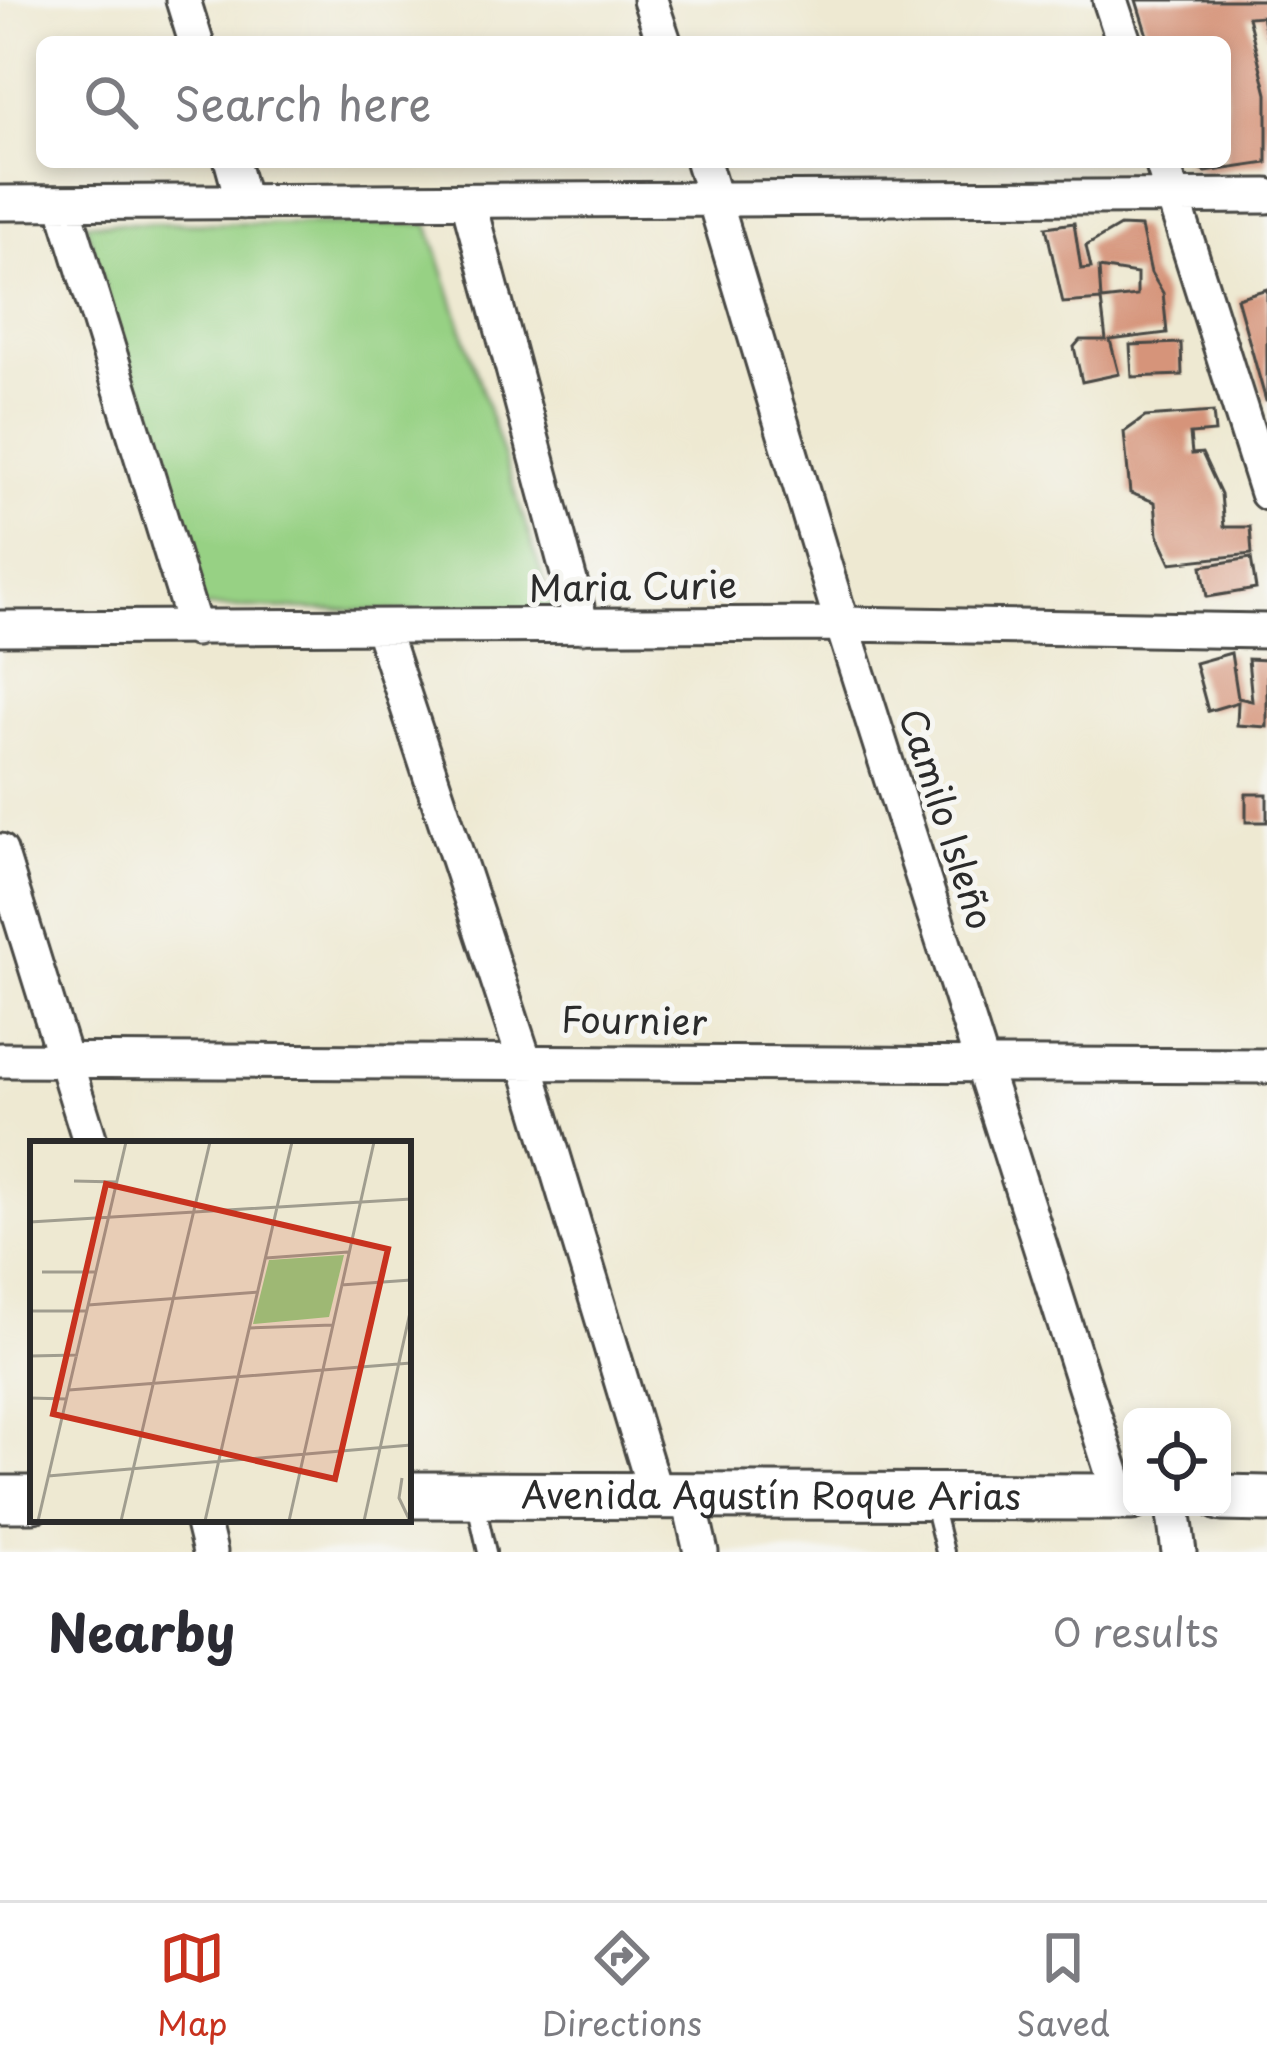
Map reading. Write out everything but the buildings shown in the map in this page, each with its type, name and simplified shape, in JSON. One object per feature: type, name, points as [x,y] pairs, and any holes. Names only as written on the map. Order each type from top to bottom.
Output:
[{"type":"main road","name":"Avenida Agustín Roque Arias","points":[[411,1495],[1123,1497]]},
{"type":"main road","points":[[1231,1498],[1267,1499]]},
{"type":"street","points":[[183,0],[194,36]]},
{"type":"street","points":[[650,0],[662,36]]},
{"type":"street","points":[[1110,0],[1122,36]]},
{"type":"street","points":[[234,168],[244,202]]},
{"type":"street","name":"Camilo Isleño","points":[[705,168],[842,624],[1123,1488]]},
{"type":"street","points":[[1164,168],[1267,493]]},
{"type":"street","points":[[0,203],[1267,196]]},
{"type":"street","points":[[468,201],[582,626]]},
{"type":"street","points":[[63,203],[195,628]]},
{"type":"street","name":"Maria Curie","points":[[0,628],[842,624],[1267,632]]},
{"type":"street","points":[[382,628],[672,1499],[701,1552]]},
{"type":"street","points":[[0,851],[90,1141]]},
{"type":"street","name":"Fournier","points":[[0,1060],[1267,1066]]},
{"type":"street","points":[[1174,1516],[1179,1552]]},
{"type":"street","points":[[203,1522],[210,1552]]},
{"type":"lane","points":[[931,1493],[945,1552]]},
{"type":"lane","points":[[474,1495],[487,1552]]},
{"type":"green space","points":[[85,223],[428,224],[555,615],[200,607]]}]
